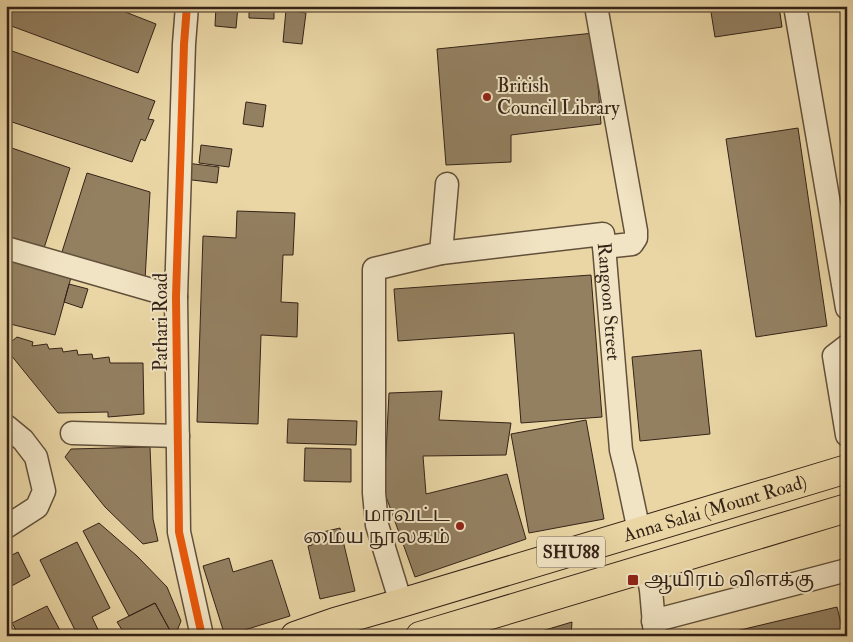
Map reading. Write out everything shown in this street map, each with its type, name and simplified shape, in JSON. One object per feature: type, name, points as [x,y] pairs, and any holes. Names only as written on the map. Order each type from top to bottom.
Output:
[{"type":"main road","name":"Anna Salai (Mount Road)","points":[[295,636],[335,622],[847,468]]},
{"type":"main road","name":"Anna Salai (Mount Road)","points":[[420,636],[847,508]]},
{"type":"street","name":"Pathari Road","points":[[187,6],[184,44],[176,297],[179,532],[202,636]]},
{"type":"street","points":[[596,6],[636,231],[636,238],[632,244],[604,247]]},
{"type":"street","points":[[795,6],[847,308]]},
{"type":"street","points":[[441,253],[447,184]]},
{"type":"street","name":"Rangoon Street","points":[[401,603],[377,525],[374,493],[374,269],[441,253],[603,234],[621,450],[639,531]]},
{"type":"street","points":[[6,248],[176,297]]},
{"type":"street","points":[[847,346],[834,356],[847,435]]},
{"type":"street","points":[[6,426],[23,440],[36,457],[44,491],[36,507],[6,527]]},
{"type":"street","points":[[72,433],[178,436]]},
{"type":"street","points":[[647,569],[654,628],[847,570]]},
{"type":"building","points":[[6,6],[110,6],[156,24],[138,73],[6,24]]},
{"type":"building","points":[[216,6],[238,6],[236,28],[215,26]]},
{"type":"building","points":[[249,6],[274,6],[274,19],[249,18]]},
{"type":"building","points":[[710,6],[779,6],[782,27],[715,37]]},
{"type":"building","points":[[286,10],[306,13],[302,44],[283,42]]},
{"type":"building","points":[[594,33],[601,124],[511,135],[511,162],[446,165],[437,49]]},
{"type":"building","points":[[12,51],[155,101],[148,119],[154,120],[145,141],[141,139],[132,162],[6,120],[6,65]]},
{"type":"building","points":[[246,102],[266,105],[263,127],[243,124]]},
{"type":"building","points":[[798,128],[827,326],[756,337],[726,139]]},
{"type":"building","points":[[201,145],[232,149],[229,167],[199,163]]},
{"type":"building","points":[[6,146],[70,168],[44,248],[6,236]]},
{"type":"building","points":[[186,163],[219,167],[217,183],[184,179]]},
{"type":"building","points":[[87,173],[150,192],[145,280],[61,255]]},
{"type":"building","points":[[237,211],[295,213],[293,255],[283,255],[281,302],[298,303],[297,337],[261,335],[258,424],[197,422],[203,236],[236,238]]},
{"type":"building","points":[[6,254],[72,274],[55,335],[6,323]]},
{"type":"building","points":[[591,275],[602,417],[521,423],[514,333],[398,341],[394,289]]},
{"type":"building","points":[[69,284],[88,289],[82,308],[64,302]]},
{"type":"building","points":[[17,337],[33,342],[32,346],[47,344],[49,349],[62,348],[63,352],[77,350],[78,355],[92,354],[93,359],[109,357],[110,363],[143,363],[144,414],[108,417],[108,412],[58,413],[6,349],[6,346]]},
{"type":"building","points":[[701,350],[710,434],[640,441],[632,357]]},
{"type":"building","points":[[442,391],[439,420],[511,423],[506,455],[423,456],[426,494],[507,474],[526,539],[415,577],[384,491],[389,393]]},
{"type":"building","points":[[288,419],[357,421],[356,445],[287,443]]},
{"type":"building","points":[[586,420],[604,519],[529,533],[511,434]]},
{"type":"building","points":[[150,447],[153,519],[158,541],[143,544],[105,507],[65,457],[71,449]]},
{"type":"building","points":[[305,448],[351,449],[351,482],[304,481]]},
{"type":"building","points":[[99,523],[137,556],[167,587],[181,621],[175,636],[173,636],[155,603],[129,616],[83,531]]},
{"type":"building","points":[[340,528],[355,591],[320,599],[308,546],[312,545],[310,535]]},
{"type":"building","points":[[77,542],[110,608],[92,617],[101,636],[78,636],[40,560]]},
{"type":"building","points":[[18,552],[30,576],[6,589],[6,558]]},
{"type":"building","points":[[229,558],[233,572],[272,560],[290,616],[225,636],[203,566]]},
{"type":"building","points":[[155,603],[173,636],[119,636],[124,633],[117,622]]},
{"type":"building","points":[[47,606],[63,636],[19,636],[12,623]]},
{"type":"building","points":[[837,607],[844,636],[715,636]]},
{"type":"building","points":[[572,622],[571,636],[525,636]]},
{"type":"cycle path","points":[[187,6],[184,44],[176,297],[179,532],[202,636]]},
{"type":"place","name":"British Council Library","points":[[487,97]]},
{"type":"place","name":"மாவட்ட மைய நூலகம்","points":[[460,526]]},
{"type":"place","name":"ஆயிரம் விளக்கு","points":[[633,580]]}]
